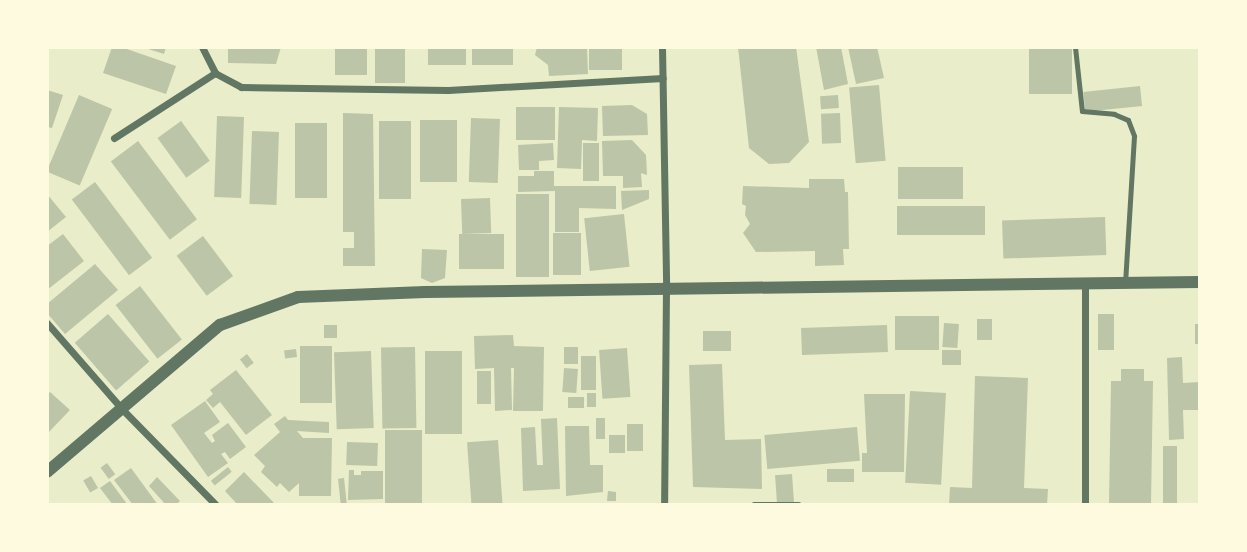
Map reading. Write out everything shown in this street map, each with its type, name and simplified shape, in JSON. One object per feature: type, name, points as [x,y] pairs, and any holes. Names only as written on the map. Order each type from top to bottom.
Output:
[{"type":"street","points":[[202,47],[215,73],[242,87],[448,90],[663,78]]},
{"type":"street","points":[[662,47],[666,288],[664,505]]},
{"type":"street","points":[[114,138],[215,73]]},
{"type":"street","points":[[47,472],[220,325],[298,297],[666,288],[1085,286],[1200,282]]},
{"type":"street","points":[[1085,286],[1085,505]]},
{"type":"street","points":[[47,323],[122,409],[216,505]]},
{"type":"street","points":[[754,505],[798,505]]},
{"type":"lane","points":[[1075,47],[1082,111],[1114,114],[1128,120],[1134,136],[1134,181],[1125,285]]},
{"type":"building","points":[[112,47],[121,47],[176,66],[166,94],[103,73]]},
{"type":"building","points":[[142,47],[166,47],[164,54]]},
{"type":"building","points":[[228,47],[281,47],[276,64],[228,63]]},
{"type":"building","points":[[335,47],[367,47],[367,75],[335,75]]},
{"type":"building","points":[[375,47],[405,47],[405,83],[375,83]]},
{"type":"building","points":[[428,47],[466,47],[466,65],[428,65]]},
{"type":"building","points":[[472,47],[513,47],[513,65],[472,65]]},
{"type":"building","points":[[537,47],[587,47],[588,74],[549,76],[548,65],[535,55]]},
{"type":"building","points":[[589,47],[622,47],[622,70],[589,70]]},
{"type":"building","points":[[738,47],[796,47],[809,142],[789,163],[769,164],[749,148]]},
{"type":"building","points":[[816,47],[841,47],[848,84],[824,90]]},
{"type":"building","points":[[848,47],[877,47],[884,78],[856,84]]},
{"type":"building","points":[[1029,47],[1072,47],[1072,94],[1029,94]]},
{"type":"building","points":[[879,85],[886,161],[856,163],[849,88]]},
{"type":"building","points":[[1140,86],[1142,106],[1085,112],[1083,92]]},
{"type":"building","points":[[47,90],[63,95],[52,128],[47,127]]},
{"type":"building","points":[[79,95],[112,109],[80,185],[47,172]]},
{"type":"building","points":[[838,95],[839,108],[821,109],[820,96]]},
{"type":"building","points":[[632,105],[647,114],[648,135],[603,136],[602,106]]},
{"type":"building","points":[[516,107],[555,107],[555,140],[516,140]]},
{"type":"building","points":[[559,107],[598,108],[597,141],[582,140],[581,169],[557,168]]},
{"type":"building","points":[[343,113],[373,114],[375,266],[343,266],[343,248],[354,248],[354,232],[343,232]]},
{"type":"building","points":[[840,113],[841,143],[822,144],[821,114]]},
{"type":"building","points":[[217,116],[244,117],[241,198],[214,197]]},
{"type":"building","points":[[471,118],[500,119],[498,183],[469,182]]},
{"type":"building","points":[[420,120],[457,120],[457,182],[420,182]]},
{"type":"building","points":[[181,121],[210,161],[186,178],[158,138]]},
{"type":"building","points":[[379,121],[411,121],[411,199],[379,199]]},
{"type":"building","points":[[295,123],[327,123],[327,198],[295,198]]},
{"type":"building","points":[[252,131],[279,132],[276,205],[249,204]]},
{"type":"building","points":[[632,140],[646,155],[647,175],[641,173],[642,187],[623,188],[623,176],[603,176],[602,141]]},
{"type":"building","points":[[138,141],[197,219],[170,240],[111,161]]},
{"type":"building","points":[[553,143],[554,160],[539,161],[539,170],[519,170],[518,145]]},
{"type":"building","points":[[583,143],[599,143],[599,181],[583,181]]},
{"type":"building","points":[[898,167],[963,167],[963,199],[898,199]]},
{"type":"building","points":[[534,171],[554,171],[554,186],[616,186],[616,209],[579,208],[579,232],[555,232],[555,191],[518,192],[518,176],[534,176]]},
{"type":"building","points":[[809,179],[844,179],[845,192],[848,192],[849,249],[843,249],[844,265],[815,266],[815,251],[756,252],[743,233],[750,224],[745,215],[746,206],[742,204],[743,186],[809,188]]},
{"type":"building","points":[[95,182],[152,258],[129,275],[72,199]]},
{"type":"building","points":[[649,190],[649,199],[622,210],[621,191]]},
{"type":"building","points":[[47,194],[66,217],[47,232]]},
{"type":"building","points":[[516,194],[549,194],[549,277],[516,277]]},
{"type":"building","points":[[490,198],[491,233],[462,234],[461,199]]},
{"type":"building","points":[[897,206],[985,206],[985,235],[897,235]]},
{"type":"building","points":[[624,214],[630,267],[590,271],[584,218]]},
{"type":"building","points":[[1105,217],[1106,255],[1003,259],[1002,221]]},
{"type":"building","points":[[553,233],[581,233],[581,275],[553,275]]},
{"type":"building","points":[[63,234],[84,261],[47,290],[47,246]]},
{"type":"building","points":[[459,234],[504,234],[504,269],[459,269]]},
{"type":"building","points":[[203,236],[233,276],[207,296],[177,256]]},
{"type":"building","points":[[422,249],[447,250],[445,278],[432,283],[421,278]]},
{"type":"building","points":[[95,264],[118,290],[65,334],[47,313],[47,304]]},
{"type":"building","points":[[140,286],[182,340],[157,359],[116,305]]},
{"type":"building","points":[[108,314],[149,362],[116,390],[75,343]]},
{"type":"building","points":[[1098,314],[1114,314],[1114,350],[1098,350]]},
{"type":"building","points":[[895,316],[939,316],[939,350],[895,350]]},
{"type":"building","points":[[977,319],[992,319],[992,340],[977,340]]},
{"type":"building","points":[[944,323],[959,324],[957,348],[942,347]]},
{"type":"building","points":[[1195,324],[1200,324],[1200,344],[1195,344]]},
{"type":"building","points":[[324,325],[337,325],[337,338],[324,338]]},
{"type":"building","points":[[887,325],[888,352],[802,355],[801,328]]},
{"type":"building","points":[[703,331],[731,331],[731,351],[703,351]]},
{"type":"building","points":[[513,335],[514,346],[544,347],[543,411],[513,411],[514,368],[511,368],[512,410],[495,411],[494,368],[475,369],[474,336]]},
{"type":"building","points":[[300,346],[332,346],[332,403],[300,403]]},
{"type":"building","points":[[415,347],[416,428],[382,429],[381,348]]},
{"type":"building","points":[[564,347],[578,347],[578,364],[564,364]]},
{"type":"building","points":[[627,348],[630,397],[602,399],[599,350]]},
{"type":"building","points":[[296,349],[297,357],[285,358],[284,350]]},
{"type":"building","points":[[942,350],[961,350],[961,365],[942,365]]},
{"type":"building","points":[[371,351],[374,428],[337,429],[334,352]]},
{"type":"building","points":[[425,351],[462,351],[462,434],[425,434]]},
{"type":"building","points":[[247,354],[254,363],[247,368],[240,360]]},
{"type":"building","points":[[581,356],[596,356],[596,390],[581,390]]},
{"type":"building","points":[[1182,357],[1183,383],[1200,382],[1200,410],[1183,410],[1184,439],[1169,440],[1167,358]]},
{"type":"building","points":[[722,364],[725,440],[761,439],[762,489],[693,487],[689,365]]},
{"type":"building","points":[[564,368],[578,369],[576,393],[562,392]]},
{"type":"building","points":[[1121,369],[1144,369],[1144,381],[1153,381],[1151,505],[1109,505],[1111,381],[1121,381]]},
{"type":"building","points":[[236,370],[272,415],[246,435],[220,402],[213,408],[206,400],[213,394],[210,390]]},
{"type":"building","points":[[477,371],[491,371],[491,404],[477,404]]},
{"type":"building","points":[[975,376],[1028,378],[1024,488],[1048,489],[1047,505],[949,505],[950,487],[972,488]]},
{"type":"building","points":[[910,391],[946,393],[941,485],[905,483]]},
{"type":"building","points":[[50,392],[70,410],[47,434],[47,395]]},
{"type":"building","points":[[587,393],[596,393],[596,407],[587,407]]},
{"type":"building","points":[[864,394],[905,394],[904,472],[862,472],[862,453],[867,453]]},
{"type":"building","points":[[568,397],[584,397],[584,408],[568,408]]},
{"type":"building","points":[[205,401],[220,422],[204,433],[212,443],[215,441],[212,435],[228,423],[246,447],[230,459],[225,452],[221,454],[228,463],[208,477],[171,425]]},
{"type":"building","points":[[285,416],[288,420],[329,422],[329,433],[297,431],[303,438],[332,438],[331,496],[299,496],[299,483],[289,492],[280,483],[277,487],[261,472],[265,466],[254,455],[280,432],[274,424]]},
{"type":"building","points":[[557,418],[560,489],[523,491],[521,428],[535,427],[537,465],[543,465],[541,419]]},
{"type":"building","points":[[596,418],[605,418],[605,439],[596,439]]},
{"type":"building","points":[[627,424],[643,424],[643,451],[627,451]]},
{"type":"building","points":[[565,426],[589,426],[590,465],[603,465],[603,492],[566,496]]},
{"type":"building","points":[[857,427],[860,461],[767,469],[764,435]]},
{"type":"building","points":[[385,430],[422,430],[422,503],[385,503]]},
{"type":"building","points":[[609,435],[625,435],[625,453],[609,453]]},
{"type":"building","points":[[498,440],[503,505],[471,505],[467,442]]},
{"type":"building","points":[[347,442],[378,443],[377,466],[346,465]]},
{"type":"building","points":[[1163,446],[1177,446],[1177,505],[1163,505]]},
{"type":"building","points":[[107,463],[115,474],[109,479],[101,468]]},
{"type":"building","points":[[228,467],[232,472],[215,486],[211,481]]},
{"type":"building","points":[[131,468],[158,505],[133,505],[114,480]]},
{"type":"building","points":[[827,469],[854,469],[854,482],[827,482]]},
{"type":"building","points":[[349,470],[354,470],[354,475],[361,475],[361,471],[383,471],[383,499],[348,500]]},
{"type":"building","points":[[244,472],[276,505],[238,505],[225,491]]},
{"type":"building","points":[[792,474],[794,502],[777,503],[775,475]]},
{"type":"building","points":[[91,476],[98,488],[90,493],[83,480]]},
{"type":"building","points":[[157,477],[180,501],[176,505],[166,505],[149,486]]},
{"type":"building","points":[[344,478],[347,505],[341,505],[338,479]]},
{"type":"building","points":[[110,481],[126,505],[113,505],[100,488]]},
{"type":"building","points":[[608,491],[616,492],[616,501],[607,501]]}]
